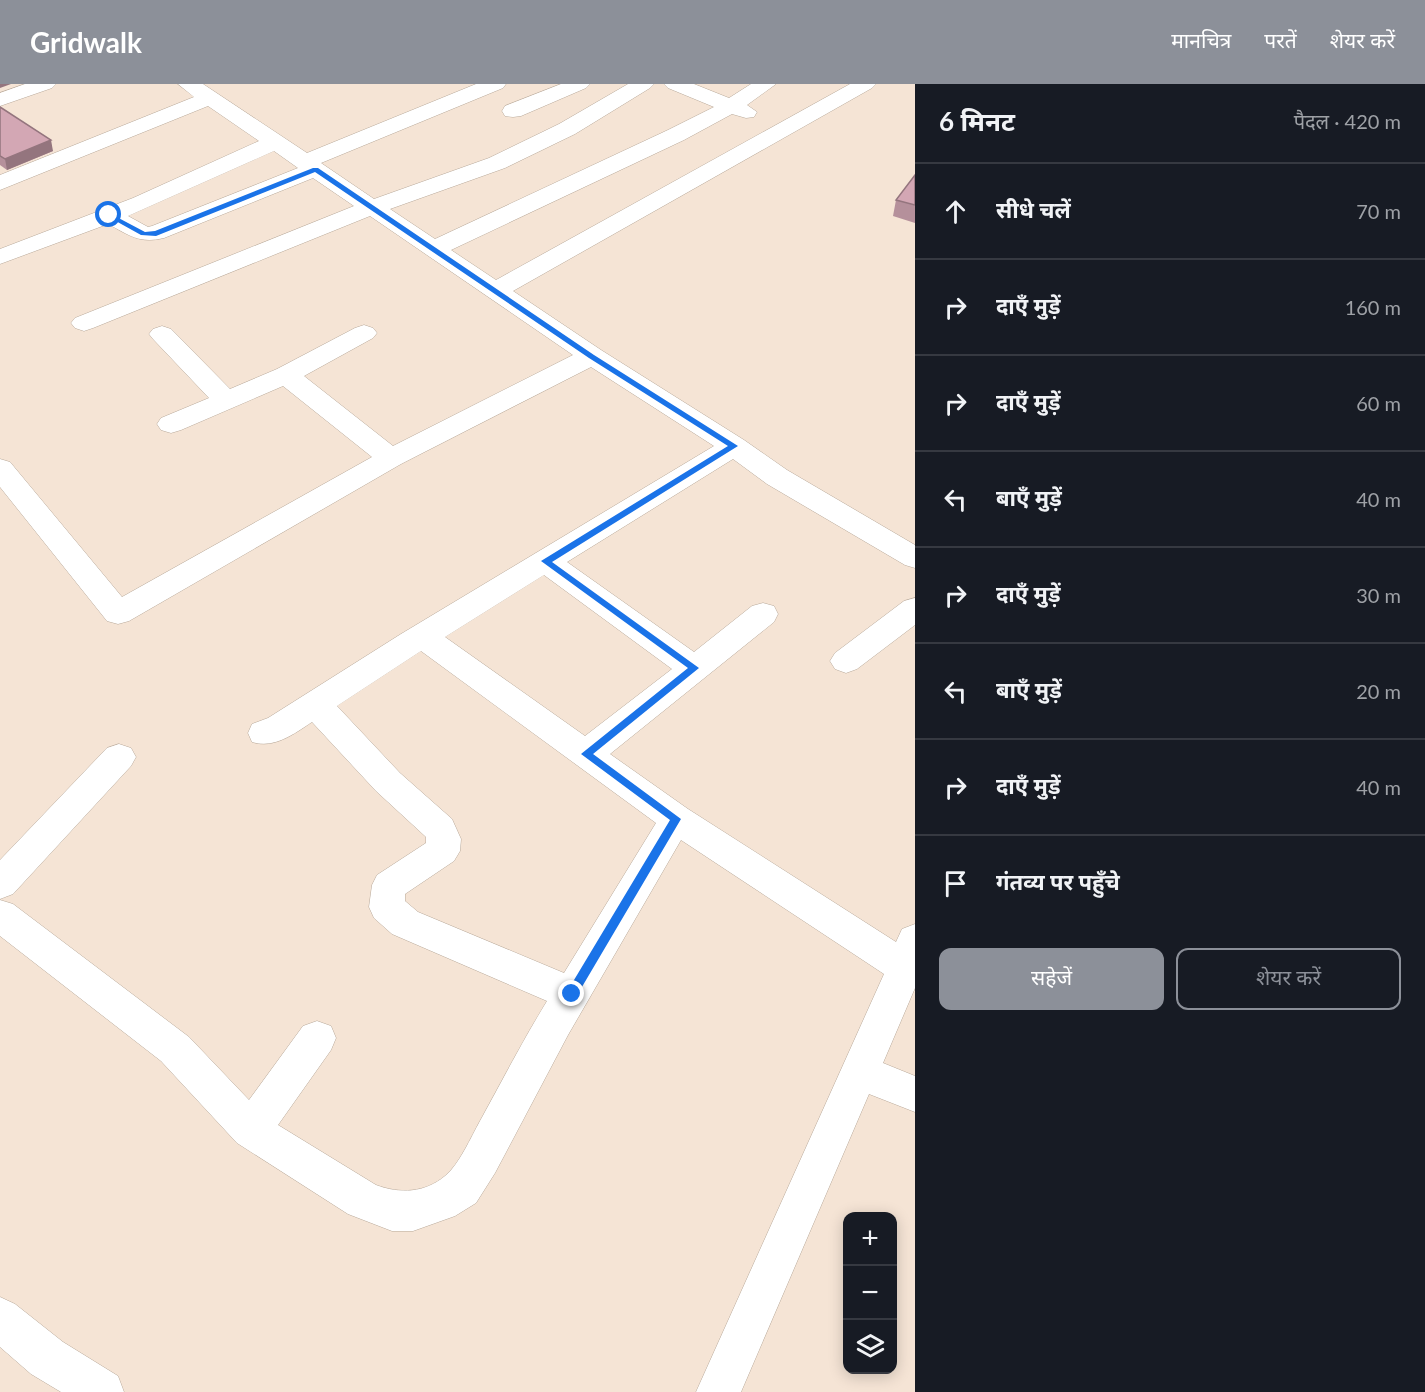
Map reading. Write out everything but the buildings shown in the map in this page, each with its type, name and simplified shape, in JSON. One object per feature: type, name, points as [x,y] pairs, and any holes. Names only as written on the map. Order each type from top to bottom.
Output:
[{"type":"street","points":[[0,100],[45,84]]},
{"type":"street","points":[[109,215],[144,234],[156,233],[462,96],[496,84]]},
{"type":"street","points":[[513,111],[579,84]]},
{"type":"street","points":[[84,323],[370,208],[497,163],[567,129],[643,84]]},
{"type":"street","points":[[675,84],[733,105],[807,138]]},
{"type":"street","points":[[433,249],[676,135],[733,105],[765,84]]},
{"type":"street","points":[[495,291],[865,84]]},
{"type":"street","points":[[0,183],[199,88],[370,208],[592,357],[734,446],[777,477],[915,558]]},
{"type":"street","points":[[0,257],[141,203],[276,142]]},
{"type":"street","points":[[171,424],[286,375],[364,333]]},
{"type":"street","points":[[162,334],[226,400]]},
{"type":"street","points":[[0,468],[118,612],[391,458],[592,357]]},
{"type":"street","points":[[286,375],[391,458]]},
{"type":"street","points":[[264,733],[279,727],[422,636],[734,446]]},
{"type":"street","points":[[545,561],[694,668]]},
{"type":"street","points":[[846,662],[915,609]]},
{"type":"street","points":[[586,754],[763,614]]},
{"type":"street","points":[[422,636],[676,819],[910,954],[718,1392]]},
{"type":"street","points":[[314,703],[388,782],[440,829],[444,839],[442,851],[390,885],[387,907],[405,923],[572,994]]},
{"type":"street","points":[[0,884],[119,758]]},
{"type":"street","points":[[0,915],[176,1049],[251,1130],[373,1204],[392,1211],[413,1211],[440,1202],[461,1189],[481,1159],[572,994],[676,819]]},
{"type":"street","points":[[251,1130],[316,1038]]},
{"type":"street","points":[[860,1072],[915,1094]]},
{"type":"street","points":[[0,1318],[47,1358],[102,1392]]},
{"type":"route","points":[[109,215],[144,234],[156,233],[315,169],[592,357],[734,446],[545,561],[694,668],[586,754],[676,819],[572,994]]}]
